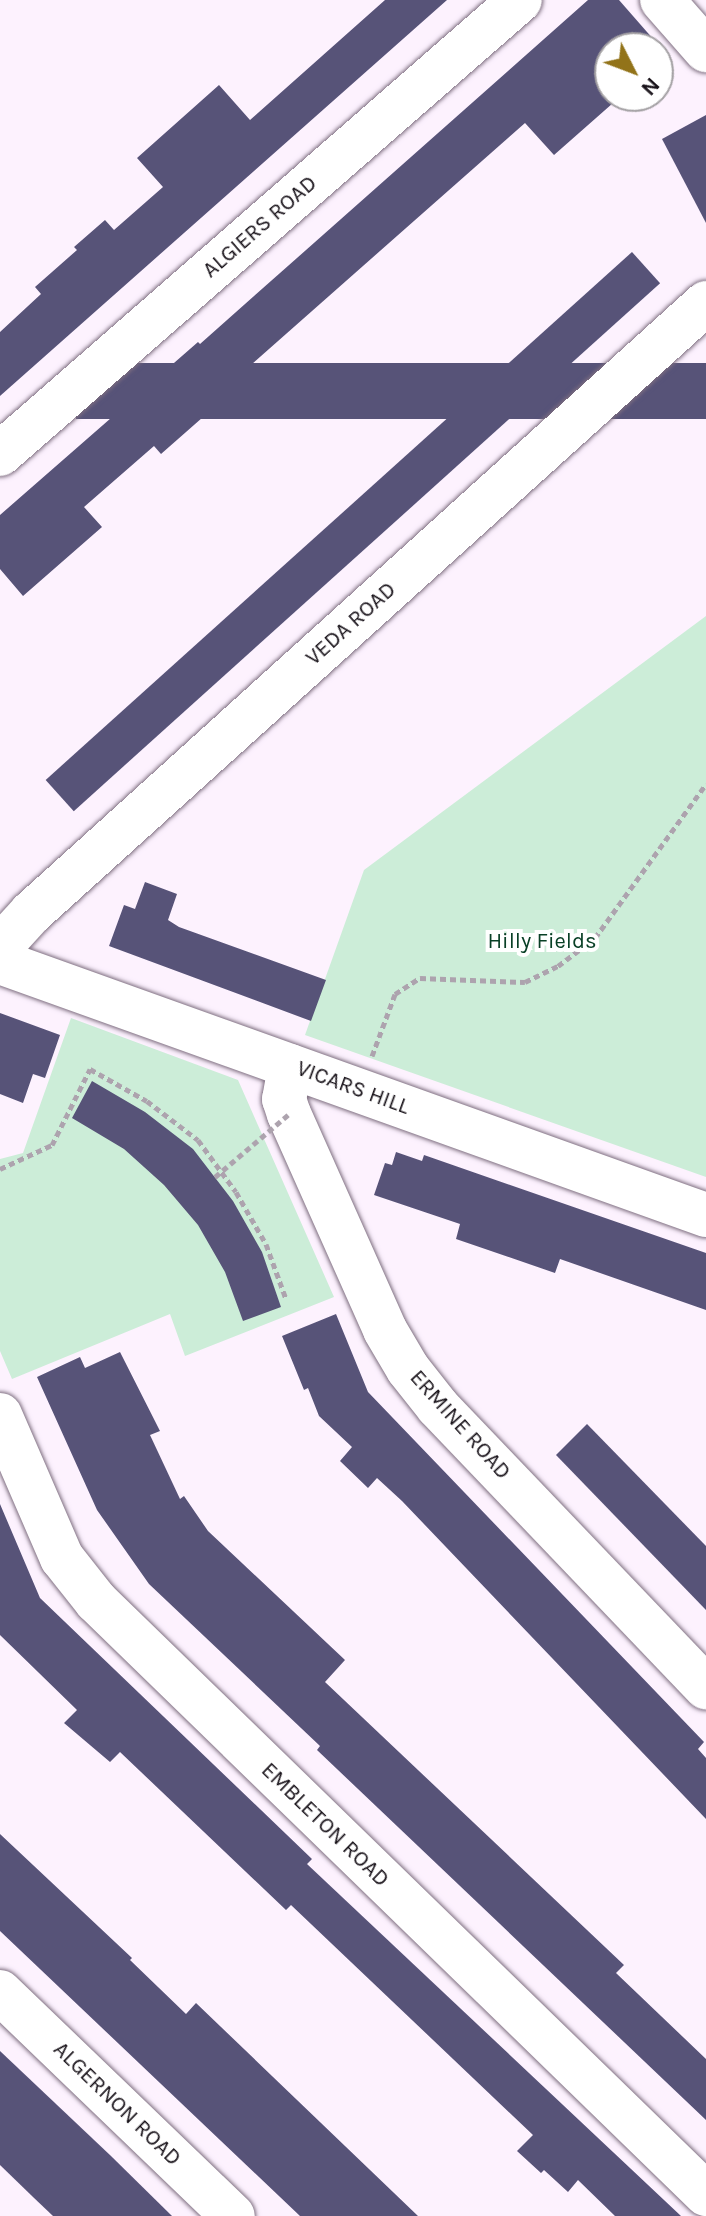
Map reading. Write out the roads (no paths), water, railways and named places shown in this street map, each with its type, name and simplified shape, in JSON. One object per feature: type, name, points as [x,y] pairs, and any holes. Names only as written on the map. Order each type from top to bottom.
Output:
[{"type":"street","name":"ALGIERS ROAD","points":[[0,454],[520,0]]},
{"type":"street","points":[[662,0],[706,50]]},
{"type":"street","name":"VEDA ROAD","points":[[0,947],[31,913],[706,303]]},
{"type":"street","name":"VICARS HILL","points":[[0,962],[706,1215]]},
{"type":"street","name":"ERMINE ROAD","points":[[290,1066],[284,1099],[289,1114],[385,1330],[408,1369],[438,1407],[706,1687]]},
{"type":"street","name":"EMBLETON ROAD","points":[[0,1415],[62,1558],[96,1601],[706,2194]]},
{"type":"street","name":"ALGERNON ROAD","points":[[0,1992],[233,2216]]},
{"type":"park label","name":"Hilly Fields","points":[[542,942]]}]
